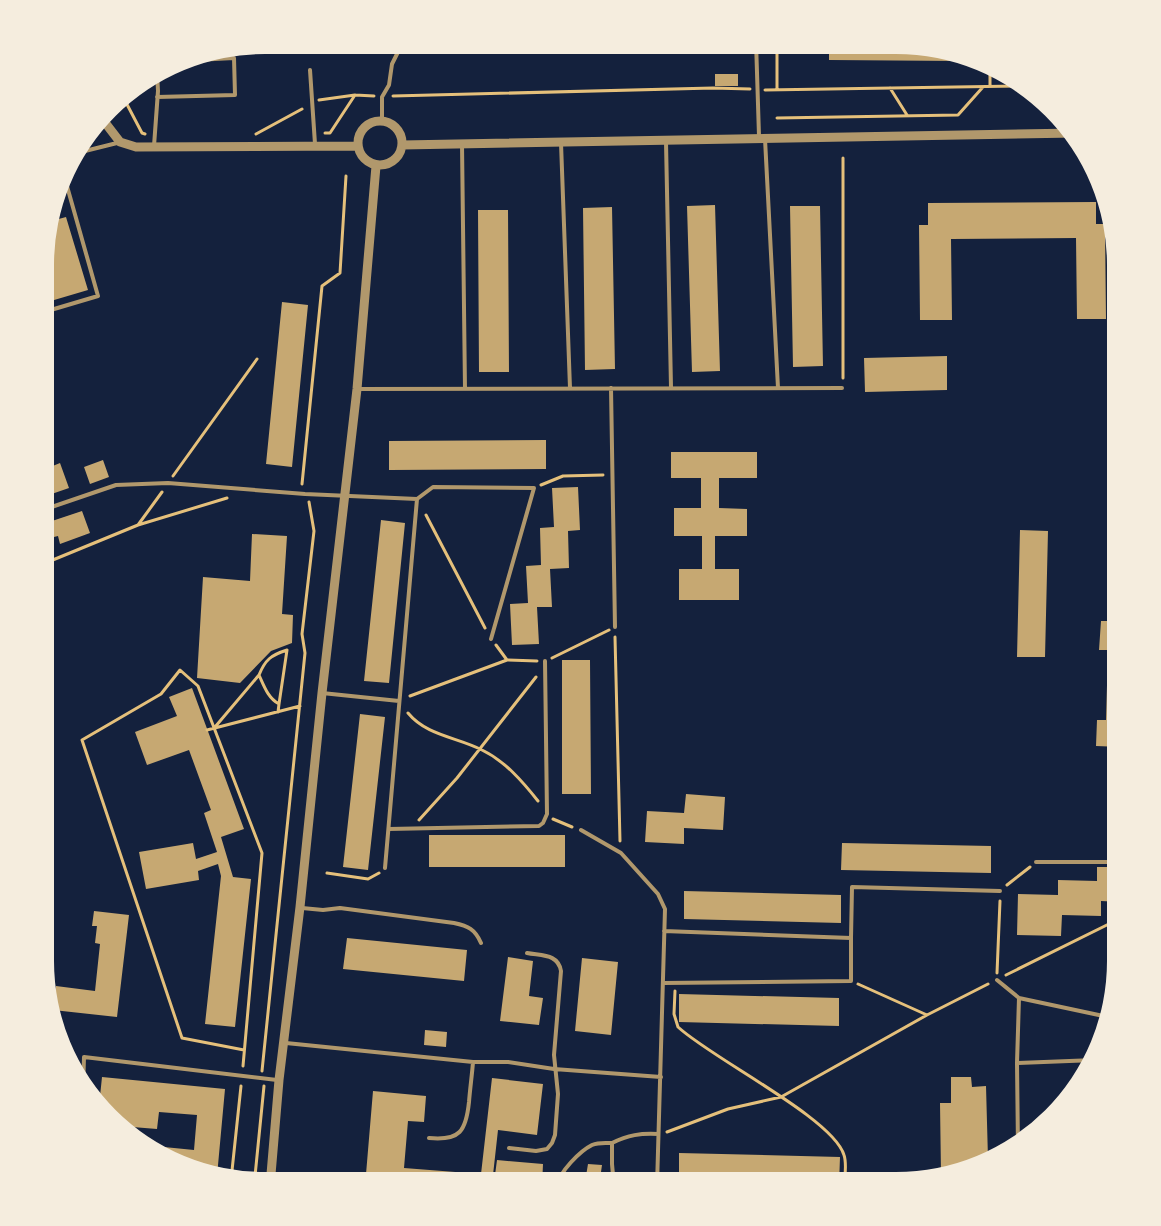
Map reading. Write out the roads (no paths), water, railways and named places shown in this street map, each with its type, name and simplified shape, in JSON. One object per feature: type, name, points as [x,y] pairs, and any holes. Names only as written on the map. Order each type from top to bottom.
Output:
[{"type":"street","points":[[382,121],[395,127],[402,145],[394,160],[376,166],[361,155],[359,135],[368,124],[382,121]]},
{"type":"street","points":[[107,125],[120,142],[136,147],[154,142],[358,146]]},
{"type":"street","points":[[402,145],[1061,133]]},
{"type":"street","points":[[271,1172],[357,389],[376,166]]},
{"type":"lane","points":[[382,121],[382,97],[389,85],[397,54]]},
{"type":"lane","points":[[756,54],[778,388]]},
{"type":"lane","points":[[157,97],[235,95],[234,58],[223,59]]},
{"type":"lane","points":[[310,70],[315,147]]},
{"type":"lane","points":[[154,142],[157,83]]},
{"type":"lane","points":[[666,140],[671,387]]},
{"type":"lane","points":[[88,150],[120,142]]},
{"type":"lane","points":[[561,143],[570,388]]},
{"type":"lane","points":[[462,144],[465,389]]},
{"type":"lane","points":[[54,309],[98,296],[68,190]]},
{"type":"lane","points":[[611,388],[615,627]]},
{"type":"lane","points":[[357,389],[842,388]]},
{"type":"lane","points":[[54,506],[116,485],[168,483],[417,499],[433,487],[534,488],[491,639]]},
{"type":"lane","points":[[385,868],[417,499]]},
{"type":"lane","points":[[388,829],[539,826],[543,823],[547,814],[545,663]]},
{"type":"lane","points":[[322,693],[399,701]]},
{"type":"lane","points":[[581,830],[621,853],[658,894],[665,909],[657,1172]]},
{"type":"lane","points":[[1036,862],[1107,862]]},
{"type":"lane","points":[[663,983],[851,981],[852,887],[1000,891]]},
{"type":"lane","points":[[300,907],[351,909],[454,923],[468,926],[477,933],[481,943]]},
{"type":"lane","points":[[664,931],[851,938]]},
{"type":"lane","points":[[509,1148],[547,1149],[555,1135],[558,1094],[554,1069],[559,963],[556,959],[527,953]]},
{"type":"lane","points":[[997,980],[1019,998],[1100,1015]]},
{"type":"lane","points":[[1018,1133],[1019,998]]},
{"type":"lane","points":[[284,1043],[661,1077]]},
{"type":"lane","points":[[84,1069],[84,1057],[279,1080]]},
{"type":"lane","points":[[1017,1063],[1082,1060]]},
{"type":"lane","points":[[429,1138],[445,1139],[463,1129],[467,1119],[473,1062]]},
{"type":"lane","points":[[563,1172],[583,1151],[598,1143],[612,1143],[640,1133],[658,1134]]},
{"type":"lane","points":[[612,1143],[613,1172]]}]
